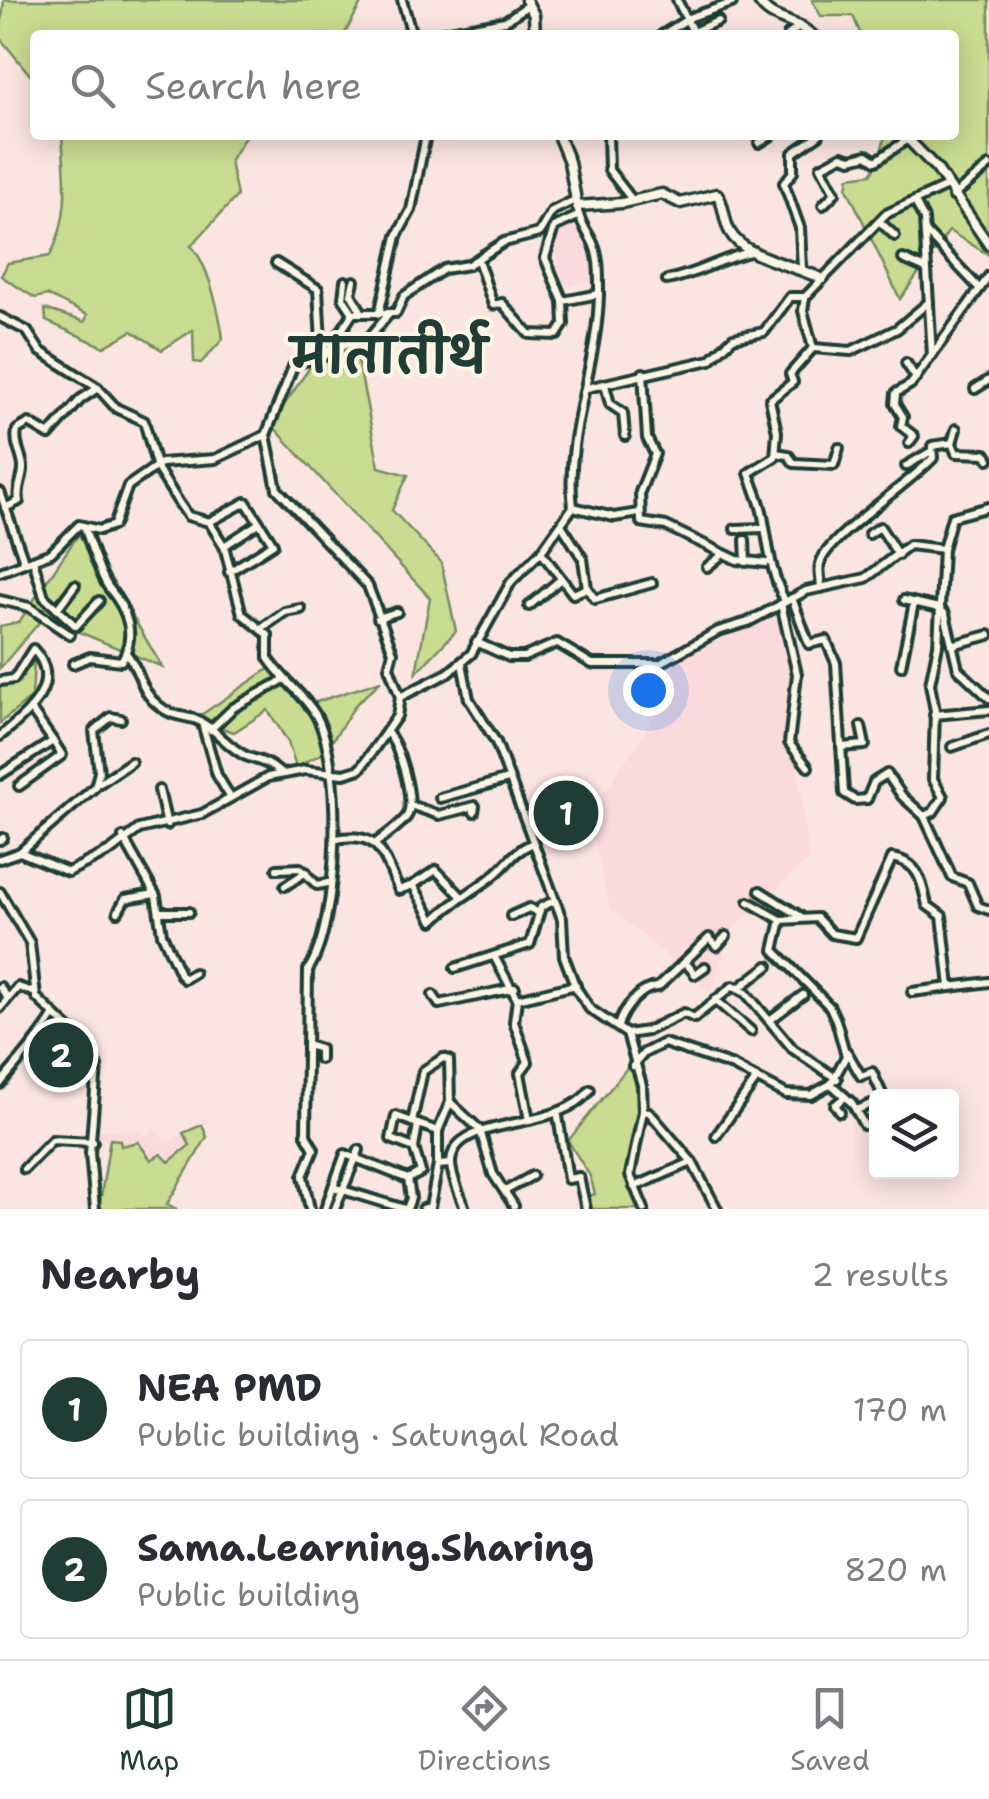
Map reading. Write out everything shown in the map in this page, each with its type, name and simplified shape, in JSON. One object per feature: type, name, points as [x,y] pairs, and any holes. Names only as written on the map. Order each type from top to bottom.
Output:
[{"type":"street","points":[[402,0],[411,30]]},
{"type":"street","points":[[677,0],[692,30]]},
{"type":"street","points":[[758,0],[767,14],[806,30]]},
{"type":"street","points":[[454,30],[505,20],[526,3],[534,16],[534,30]]},
{"type":"street","points":[[671,30],[732,3]]},
{"type":"street","points":[[698,30],[718,21]]},
{"type":"street","points":[[795,30],[801,26]]},
{"type":"street","points":[[379,314],[397,236],[411,210],[425,140]]},
{"type":"street","points":[[400,697],[462,663],[511,582],[541,552],[573,508],[570,480],[594,360],[599,294],[594,243],[578,216],[569,162],[560,140]]},
{"type":"street","points":[[608,140],[609,170],[633,200]]},
{"type":"street","points":[[759,143],[764,140]]},
{"type":"street","points":[[802,268],[800,228],[784,183],[792,172],[793,152],[811,140]]},
{"type":"street","points":[[823,205],[835,193],[821,167],[842,156],[868,155],[876,162],[902,140]]},
{"type":"street","points":[[909,140],[989,245]]},
{"type":"street","points":[[953,196],[989,166]]},
{"type":"street","points":[[814,348],[803,311],[805,297],[902,203],[914,202],[947,186]]},
{"type":"street","points":[[344,281],[343,298],[357,312],[396,314],[408,293],[444,268],[478,260],[504,242],[539,233],[552,211],[576,203],[662,194],[680,202],[717,194],[732,236],[783,266],[802,268],[822,279]]},
{"type":"street","points":[[914,202],[925,231],[932,356]]},
{"type":"street","points":[[478,260],[493,305],[502,303],[529,334],[558,335],[564,324],[563,301],[545,258],[554,227],[578,216]]},
{"type":"street","points":[[880,222],[895,236]]},
{"type":"street","points":[[925,231],[978,287]]},
{"type":"street","points":[[667,280],[706,270],[714,260],[755,250]]},
{"type":"street","points":[[903,259],[926,268]]},
{"type":"street","points":[[20,852],[68,872],[110,851],[122,837],[138,829],[202,814],[229,795],[280,773],[344,774],[360,768],[397,716],[400,697],[389,666],[393,652],[360,575],[334,554],[321,534],[276,489],[266,435],[299,360],[322,342],[318,288],[276,263]]},
{"type":"street","points":[[909,443],[914,436],[901,426],[903,416],[895,402],[896,393],[916,378],[989,276]]},
{"type":"street","points":[[354,281],[351,294],[357,312]]},
{"type":"street","points":[[563,301],[599,294]]},
{"type":"street","points":[[586,388],[710,360],[733,338],[764,332],[790,297],[805,297]]},
{"type":"street","points":[[814,348],[851,350],[896,330],[929,302]]},
{"type":"street","points":[[299,360],[325,356],[357,312]]},
{"type":"street","points":[[368,351],[368,338],[390,314]]},
{"type":"street","points":[[0,316],[27,331],[40,352],[68,366],[83,383],[98,388],[116,408],[144,421],[157,468],[188,516],[209,522],[224,546],[242,614],[268,634],[268,658],[282,680],[315,713],[338,818],[324,935],[308,970],[306,1135],[314,1149],[304,1176],[310,1209]]},
{"type":"street","points":[[814,348],[790,374],[793,382],[770,400],[778,432],[776,453],[750,473],[764,528],[767,563],[809,644],[826,640],[836,663],[840,713],[836,722],[842,747],[844,793],[867,799],[874,782],[887,774],[924,816],[952,877],[968,882],[978,906],[989,910]]},
{"type":"street","points":[[906,364],[916,378]]},
{"type":"street","points":[[643,373],[647,438],[655,454],[640,492],[641,522],[666,526],[722,556],[767,563]]},
{"type":"street","points":[[975,389],[989,380]]},
{"type":"street","points":[[605,385],[610,404],[623,413],[625,436]]},
{"type":"street","points":[[5,508],[19,501],[16,489],[24,470],[16,445],[17,430],[29,423],[48,435],[81,399],[98,388]]},
{"type":"street","points":[[956,428],[952,443],[956,453],[986,454],[989,459]]},
{"type":"street","points":[[0,572],[58,548],[72,528],[98,530],[114,525],[128,486],[166,460],[215,459],[266,435]]},
{"type":"street","points":[[906,466],[931,451],[932,446],[952,443]]},
{"type":"street","points":[[776,453],[788,455],[794,463],[834,465],[839,448]]},
{"type":"street","points":[[822,588],[819,562],[834,539],[912,480],[934,458],[931,451]]},
{"type":"street","points":[[0,492],[44,597],[76,626]]},
{"type":"street","points":[[209,522],[246,502],[273,544],[229,572]]},
{"type":"street","points":[[924,816],[933,812],[943,798],[934,779],[930,684],[938,645],[943,549],[952,517],[989,507]]},
{"type":"street","points":[[573,508],[614,516],[639,514]]},
{"type":"street","points":[[224,546],[259,523]]},
{"type":"street","points":[[72,664],[90,657],[121,661],[126,653],[126,606],[108,587],[84,526]]},
{"type":"street","points":[[562,526],[583,559],[587,588],[595,598],[652,582]]},
{"type":"street","points":[[869,534],[880,527],[898,555]]},
{"type":"street","points":[[735,529],[764,528]]},
{"type":"street","points":[[745,540],[746,562]]},
{"type":"street","points":[[476,642],[509,657],[524,657],[557,643],[592,664],[649,666],[786,601],[866,578],[914,543],[943,549]]},
{"type":"street","points":[[541,552],[573,594],[587,588]]},
{"type":"street","points":[[707,567],[722,556]]},
{"type":"street","points":[[529,606],[561,579]]},
{"type":"street","points":[[57,609],[75,586]]},
{"type":"street","points":[[0,600],[30,607],[70,636],[98,601]]},
{"type":"street","points":[[904,600],[939,608],[946,617],[962,675],[989,698]]},
{"type":"street","points":[[786,601],[796,674],[789,742],[808,767]]},
{"type":"street","points":[[901,666],[914,603]]},
{"type":"street","points":[[262,628],[285,612],[301,608]]},
{"type":"street","points":[[378,618],[397,612]]},
{"type":"street","points":[[952,645],[989,635]]},
{"type":"street","points":[[0,681],[14,679],[33,649],[48,673],[32,712],[0,736]]},
{"type":"street","points":[[126,653],[138,665],[144,691],[156,704],[177,718],[202,724],[248,756],[264,758],[280,773]]},
{"type":"street","points":[[462,663],[469,700],[496,742],[562,919],[564,956],[576,985],[590,1009],[626,1034],[642,1085],[643,1111],[631,1162],[633,1187],[644,1209]]},
{"type":"street","points":[[210,730],[233,708],[282,680]]},
{"type":"street","points":[[934,716],[989,710]]},
{"type":"street","points":[[19,786],[62,755],[32,712]]},
{"type":"street","points":[[95,788],[100,772],[94,731],[111,717],[121,719]]},
{"type":"street","points":[[202,724],[217,775],[229,795]]},
{"type":"street","points":[[842,747],[865,746],[862,726]]},
{"type":"street","points":[[376,842],[406,818],[410,806],[399,748],[387,733]]},
{"type":"street","points":[[952,747],[989,734]]},
{"type":"street","points":[[0,775],[53,741]]},
{"type":"street","points":[[0,858],[20,852],[131,762]]},
{"type":"street","points":[[440,798],[508,779]]},
{"type":"street","points":[[160,790],[168,825]]},
{"type":"street","points":[[410,806],[439,814],[474,806],[474,812]]},
{"type":"street","points":[[336,840],[362,836],[376,842],[400,890],[436,870],[460,895]]},
{"type":"street","points":[[122,837],[154,894],[162,934],[180,974],[184,979],[194,973]]},
{"type":"street","points":[[413,885],[433,921],[460,895],[492,878],[514,852],[531,844]]},
{"type":"street","points":[[749,902],[781,920],[817,918],[832,934],[856,938],[884,870],[892,858],[904,860],[921,875],[927,905],[942,916],[950,987]]},
{"type":"street","points":[[277,868],[306,872],[317,884],[328,883]]},
{"type":"street","points":[[285,886],[306,872]]},
{"type":"street","points":[[760,890],[801,916]]},
{"type":"street","points":[[0,892],[30,943],[33,992]]},
{"type":"street","points":[[118,912],[125,899],[154,894]]},
{"type":"street","points":[[455,968],[530,944],[539,914],[554,901]]},
{"type":"street","points":[[511,916],[529,908],[539,914]]},
{"type":"street","points":[[159,912],[189,912]]},
{"type":"street","points":[[781,920],[774,950],[830,1007],[846,1051],[861,1076],[872,1072],[879,1089]]},
{"type":"street","points":[[618,1026],[626,1008],[648,988],[658,987],[709,938],[718,946],[726,936]]},
{"type":"street","points":[[494,956],[515,988],[514,1022],[528,1062],[520,1072],[529,1120]]},
{"type":"street","points":[[685,962],[695,974],[705,966]]},
{"type":"street","points":[[739,988],[768,966]]},
{"type":"street","points":[[912,992],[989,982]]},
{"type":"street","points":[[517,998],[576,985]]},
{"type":"street","points":[[626,1034],[647,1032],[684,1014],[694,1018],[733,986],[739,988],[793,1049],[834,1082],[864,1125]]},
{"type":"street","points":[[0,987],[7,997]]},
{"type":"street","points":[[0,1008],[18,988],[33,992],[88,1047],[97,1066],[90,1153],[95,1209]]},
{"type":"street","points":[[433,995],[440,1004],[515,988]]},
{"type":"street","points":[[770,1020],[803,995]]},
{"type":"street","points":[[715,1000],[750,1031]]},
{"type":"street","points":[[0,1084],[53,1016]]},
{"type":"street","points":[[633,1066],[644,1053],[664,1043],[732,1066],[755,1080],[802,1097],[834,1082],[846,1051]]},
{"type":"street","points":[[307,1045],[320,1049],[320,1058]]},
{"type":"street","points":[[408,1180],[420,1172],[414,1148],[423,1071],[442,1058],[449,1060],[453,1077],[450,1102],[438,1131],[438,1165],[428,1208]]},
{"type":"street","points":[[716,1136],[756,1086],[755,1080]]},
{"type":"street","points":[[465,1209],[451,1164],[458,1144],[480,1130],[558,1116],[580,1105],[590,1090]]},
{"type":"street","points":[[840,1112],[835,1105],[845,1097]]},
{"type":"street","points":[[450,1102],[480,1130],[493,1174],[514,1206]]},
{"type":"street","points":[[857,1110],[869,1105]]},
{"type":"street","points":[[643,1111],[650,1112],[692,1162],[717,1209]]},
{"type":"street","points":[[414,1148],[392,1139],[396,1116],[438,1131]]},
{"type":"street","points":[[558,1116],[568,1179],[580,1177],[586,1209]]},
{"type":"street","points":[[24,1170],[52,1140],[93,1142]]},
{"type":"street","points":[[325,1209],[346,1154],[357,1155],[408,1180]]},
{"type":"street","points":[[335,1209],[357,1155]]},
{"type":"street","points":[[633,1187],[692,1162]]},
{"type":"street","points":[[438,1165],[451,1164]]},
{"type":"street","points":[[505,1191],[532,1176]]},
{"type":"street","points":[[334,1187],[406,1209],[411,1198],[408,1180]]},
{"type":"shaded area","points":[[574,224],[582,228],[592,245],[596,283],[557,285],[557,228]]},
{"type":"shaded area","points":[[781,606],[808,860],[731,932],[711,993],[610,908],[594,839],[543,858],[527,822],[524,801],[598,802],[652,721],[679,652]]},
{"type":"shaded area","points":[[154,1129],[166,1142],[183,1133],[190,1145],[169,1162],[120,1147],[119,1140],[97,1138],[98,1130],[137,1130],[146,1136]]},
{"type":"green space","points":[[4,0],[363,0],[347,30],[30,30],[30,75],[0,38]]},
{"type":"green space","points":[[812,0],[989,0],[989,255],[949,231],[900,299],[847,188],[849,177],[871,174],[879,162],[884,140],[959,140],[959,30],[859,30],[853,16],[821,16]]},
{"type":"green space","points":[[62,140],[243,140],[230,161],[237,196],[191,246],[208,276],[223,339],[201,363],[194,362],[193,330],[162,350],[132,331],[104,347],[46,321],[45,309],[85,322],[87,315],[47,295],[35,298],[1,276],[8,263],[50,256],[61,226]]},
{"type":"green space","points":[[355,345],[379,467],[408,475],[392,510],[441,562],[456,631],[416,673],[430,598],[271,424],[310,367]]},
{"type":"green space","points":[[78,535],[95,551],[162,667],[44,617],[0,668],[0,626],[19,622]]},
{"type":"green space","points":[[34,662],[32,697],[0,723],[0,678],[19,679]]},
{"type":"green space","points":[[273,666],[307,705],[381,681],[356,704],[325,752],[296,767],[288,742],[268,710],[234,732],[195,719]]},
{"type":"green space","points":[[631,1063],[638,1107],[628,1177],[641,1209],[588,1209],[587,1197],[595,1194],[590,1176],[568,1141]]},
{"type":"green space","points":[[202,1125],[207,1137],[167,1204],[177,1209],[99,1209],[110,1139],[120,1140],[121,1146],[138,1142],[151,1160],[161,1154],[169,1162],[190,1145],[183,1133]]},
{"type":"place","name":"NEA PMD","points":[[566,813]]},
{"type":"place","name":"Sama.Learning.Sharing","points":[[61,1055]]},
{"type":"district","name":"मातातीर्थ","points":[[389,356]]}]
